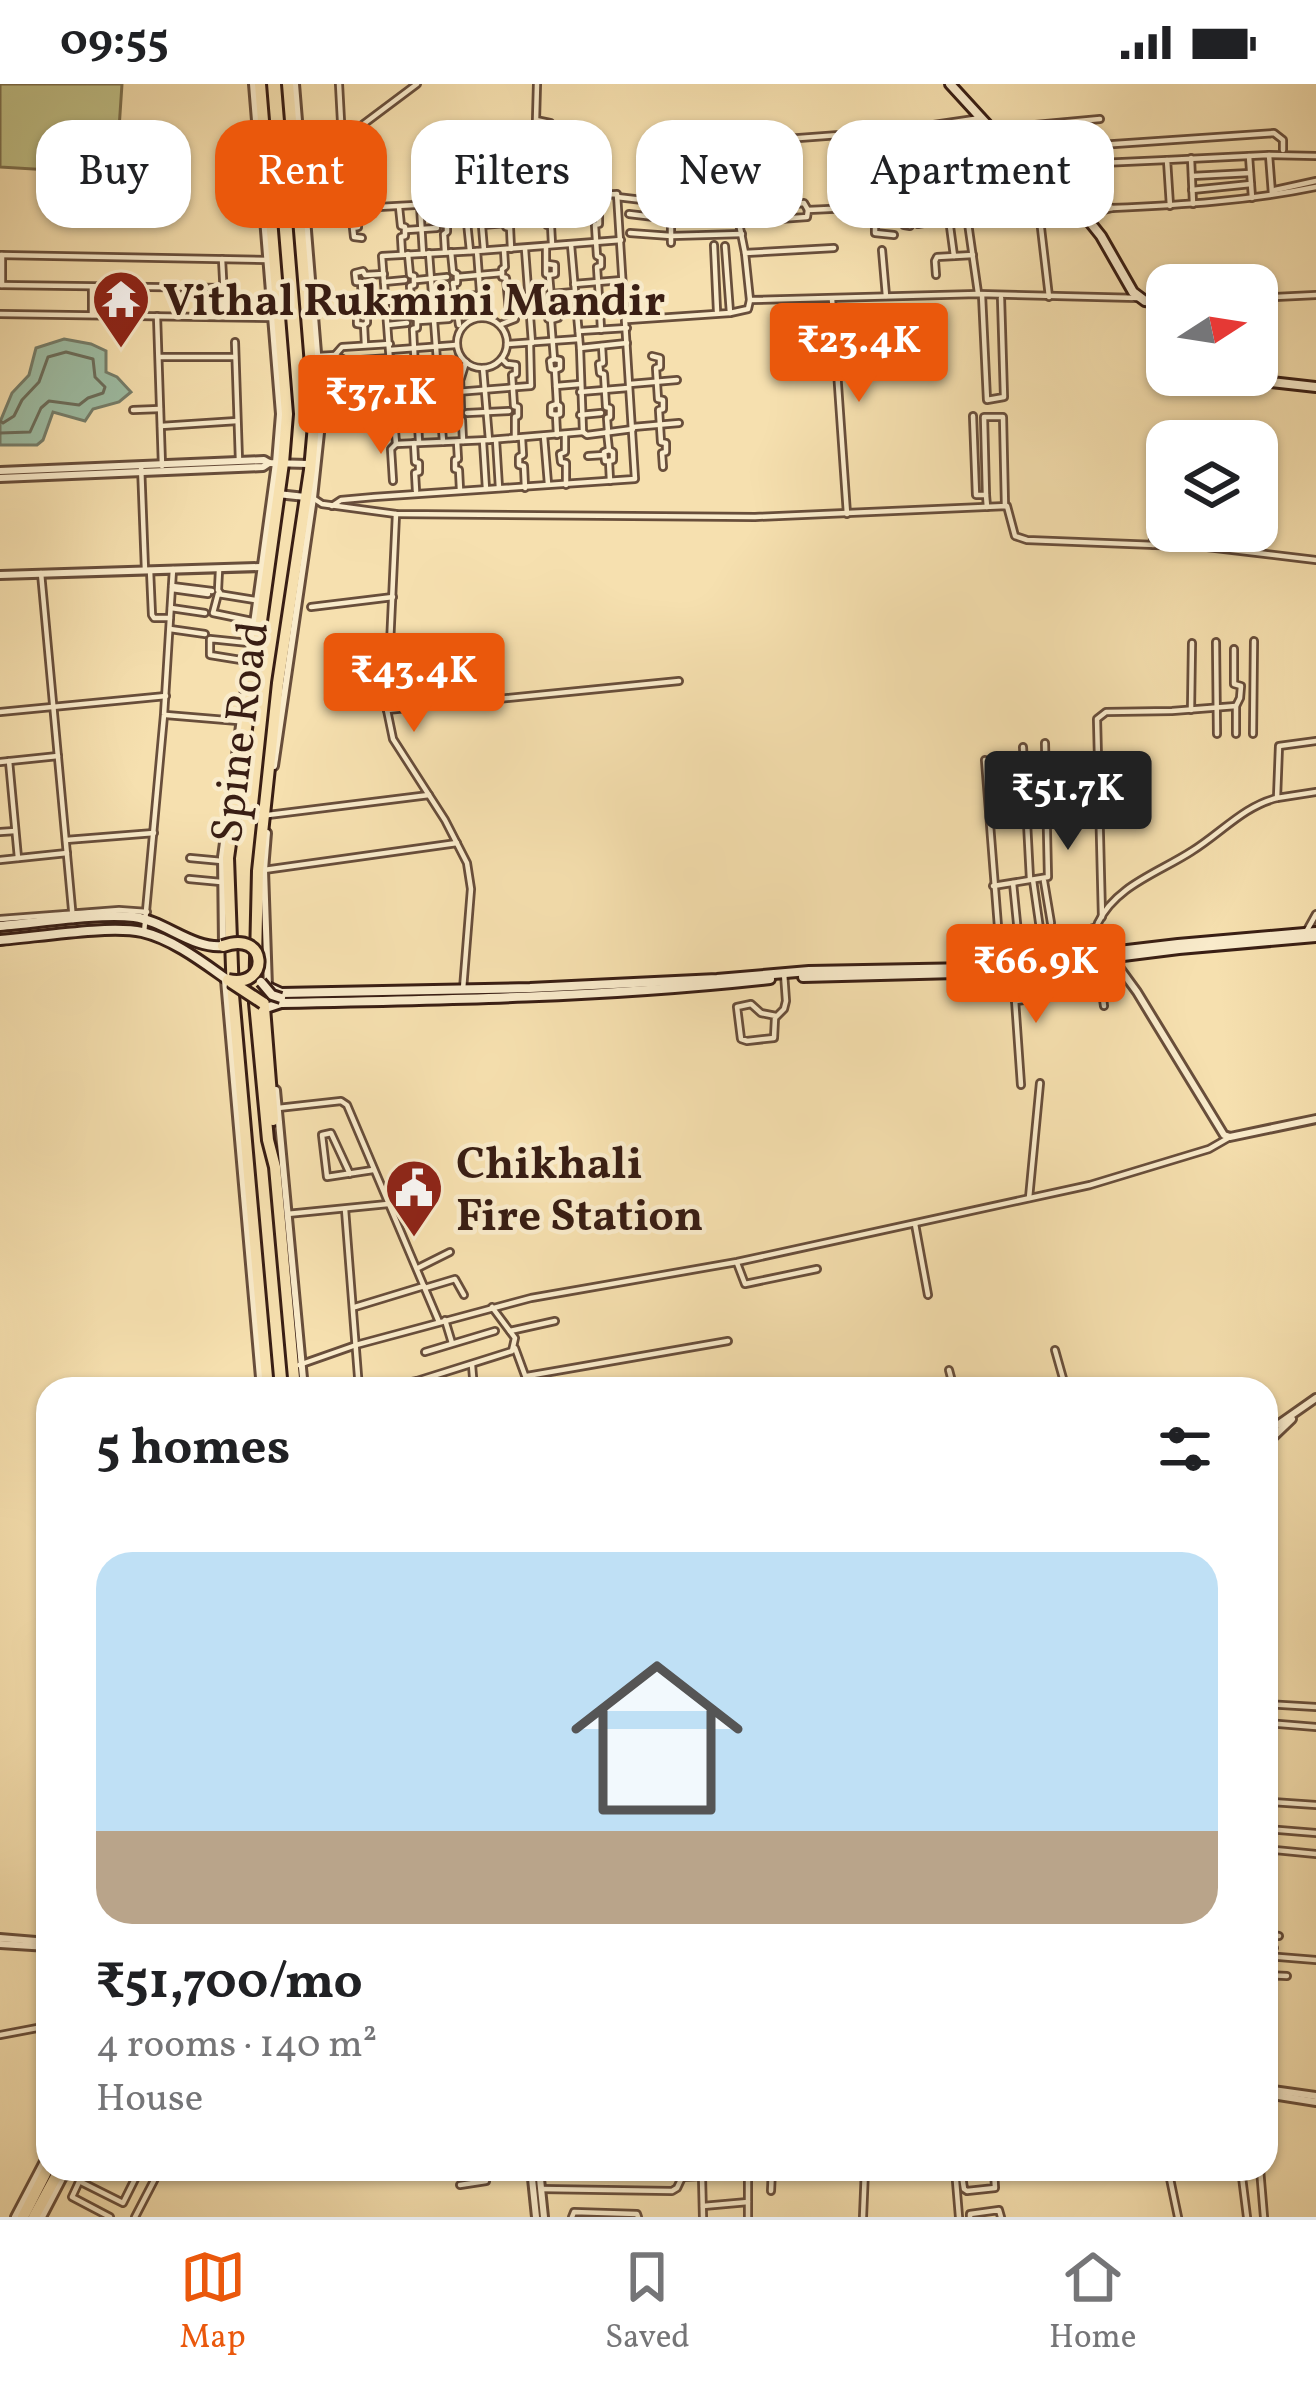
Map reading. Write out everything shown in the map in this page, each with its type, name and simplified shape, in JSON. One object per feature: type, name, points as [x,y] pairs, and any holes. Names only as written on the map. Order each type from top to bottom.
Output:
[{"type":"main road","name":"Spine Road","points":[[257,84],[287,414],[276,463],[278,494],[228,870],[233,995],[263,1377]]},
{"type":"main road","name":"Spine Road","points":[[292,84],[315,414],[314,464],[281,664],[261,870],[255,1003],[298,1377]]},
{"type":"main road","points":[[950,84],[982,118]]},
{"type":"main road","points":[[1093,228],[1138,298],[1146,300]]},
{"type":"main road","points":[[1278,383],[1316,387]]},
{"type":"main road","points":[[275,1167],[266,1005],[254,948],[252,871],[272,683],[281,664]]},
{"type":"main road","points":[[0,922],[147,916],[206,945],[241,941],[254,948]]},
{"type":"main road","points":[[0,940],[122,930],[144,933],[181,950],[266,1005],[530,998],[784,975],[1001,965],[1313,934]]},
{"type":"main road","points":[[784,975],[929,975],[1042,968],[1107,956]]},
{"type":"main road","points":[[228,980],[250,979],[259,962]]},
{"type":"main road","points":[[264,985],[281,993],[650,987]]},
{"type":"main road","points":[[264,985],[281,998],[650,987]]},
{"type":"main road","points":[[266,1005],[281,998]]},
{"type":"main road","points":[[30,2214],[45,2181]]},
{"type":"main road","points":[[43,2190],[54,2181]]},
{"type":"street","name":"Spine Road","points":[[223,946],[221,861],[280,414],[257,84]]},
{"type":"street","name":"Spine Road","points":[[292,84],[297,120]]},
{"type":"street","points":[[339,84],[341,120]]},
{"type":"street","points":[[369,120],[418,84]]},
{"type":"street","points":[[536,120],[537,84]]},
{"type":"street","points":[[803,137],[982,118]]},
{"type":"street","points":[[1078,120],[1100,118]]},
{"type":"street","points":[[1114,144],[1274,133],[1283,140],[1283,150]]},
{"type":"street","points":[[1269,155],[1272,193]]},
{"type":"street","points":[[1249,156],[1252,199]]},
{"type":"street","points":[[1114,162],[1316,156]]},
{"type":"street","points":[[1191,158],[1193,204]]},
{"type":"street","points":[[1168,160],[1170,206]]},
{"type":"street","points":[[1192,176],[1250,173]]},
{"type":"street","points":[[904,180],[910,224],[906,226],[904,180]]},
{"type":"street","points":[[1192,190],[1251,184]]},
{"type":"street","points":[[1114,208],[1252,199],[1316,184]]},
{"type":"street","points":[[332,506],[341,500],[635,479],[621,240],[617,194],[612,194]]},
{"type":"street","points":[[617,197],[636,199]]},
{"type":"street","points":[[803,203],[808,218],[803,218]]},
{"type":"street","points":[[387,207],[411,206]]},
{"type":"street","points":[[399,207],[410,280],[416,396],[424,422],[418,423],[416,494]]},
{"type":"street","points":[[808,210],[827,209]]},
{"type":"street","points":[[629,214],[636,215]]},
{"type":"street","name":"Spine Road","points":[[307,228],[322,414],[314,464]]},
{"type":"street","points":[[402,231],[428,228]]},
{"type":"street","points":[[447,228],[453,317]]},
{"type":"street","points":[[471,228],[482,318]]},
{"type":"street","points":[[477,251],[481,228]]},
{"type":"street","points":[[461,326],[482,318],[503,324],[515,320],[514,311],[509,310],[505,272],[508,228]]},
{"type":"street","points":[[551,228],[548,264],[555,265],[555,274],[549,275],[550,294],[558,318],[551,320],[554,359],[560,361],[560,369],[555,370],[561,413],[556,415],[571,461],[566,463],[566,485]]},
{"type":"street","points":[[595,228],[597,256],[601,257],[599,298],[604,300],[601,329]]},
{"type":"street","points":[[671,228],[671,240]]},
{"type":"street","points":[[507,344],[748,310],[742,228]]},
{"type":"street","points":[[875,228],[875,233],[894,235]]},
{"type":"street","points":[[950,228],[954,256]]},
{"type":"street","points":[[970,228],[987,400],[1004,397],[1001,296]]},
{"type":"street","points":[[1041,228],[1049,297]]},
{"type":"street","points":[[422,229],[431,279],[443,442]]},
{"type":"street","points":[[951,235],[971,232]]},
{"type":"street","points":[[630,233],[671,240],[742,234]]},
{"type":"street","points":[[393,482],[396,444],[382,256],[621,240]]},
{"type":"street","points":[[571,245],[583,432]]},
{"type":"street","points":[[714,245],[717,314]]},
{"type":"street","points":[[725,247],[730,313]]},
{"type":"street","points":[[393,398],[532,385],[525,248]]},
{"type":"street","points":[[745,253],[834,248]]},
{"type":"street","points":[[882,250],[886,296]]},
{"type":"street","points":[[224,288],[1,285],[1,255],[268,260]]},
{"type":"street","points":[[936,275],[935,259],[974,255]]},
{"type":"street","points":[[222,259],[225,317]]},
{"type":"street","points":[[365,345],[363,278],[410,280],[505,272]]},
{"type":"street","points":[[550,294],[623,280]]},
{"type":"street","points":[[92,286],[92,314]]},
{"type":"street","points":[[362,297],[411,300],[480,295]]},
{"type":"street","points":[[750,300],[980,295],[1138,298]]},
{"type":"street","points":[[1278,297],[1316,295]]},
{"type":"street","points":[[832,299],[847,514]]},
{"type":"street","points":[[0,314],[273,318]]},
{"type":"street","points":[[157,316],[162,468]]},
{"type":"street","points":[[388,325],[459,316],[457,345],[464,364],[460,490]]},
{"type":"street","points":[[503,324],[504,362]]},
{"type":"street","points":[[236,342],[238,461]]},
{"type":"street","points":[[580,348],[627,343]]},
{"type":"street","points":[[335,355],[342,347],[365,345],[390,351]]},
{"type":"street","points":[[318,356],[335,355],[346,361],[390,351],[457,345]]},
{"type":"street","points":[[602,346],[603,363],[609,363],[609,372],[604,374],[610,482]]},
{"type":"street","points":[[159,357],[236,357]]},
{"type":"street","points":[[460,378],[454,378],[454,367],[464,364],[483,368],[515,364],[513,411],[523,455],[529,457],[524,466],[525,488]]},
{"type":"street","points":[[483,368],[499,489]]},
{"type":"street","points":[[656,368],[658,399],[663,399],[659,410],[661,442],[666,443],[663,467]]},
{"type":"street","points":[[392,376],[453,372]]},
{"type":"street","points":[[556,386],[605,390],[677,380]]},
{"type":"street","points":[[133,410],[160,409]]},
{"type":"street","points":[[421,414],[513,411]]},
{"type":"street","points":[[580,415],[605,413]]},
{"type":"street","points":[[973,416],[977,507]]},
{"type":"street","points":[[986,507],[984,417],[1004,417],[1005,506],[1019,538],[1146,545]]},
{"type":"street","points":[[161,426],[237,421]]},
{"type":"street","points":[[396,444],[587,435],[679,423]]},
{"type":"street","points":[[544,436],[548,486]]},
{"type":"street","points":[[485,489],[489,440]]},
{"type":"street","points":[[588,456],[607,455]]},
{"type":"street","points":[[162,468],[264,460],[314,464]]},
{"type":"street","points":[[0,474],[276,463]]},
{"type":"street","points":[[141,468],[153,617],[170,618]]},
{"type":"street","points":[[278,494],[396,514],[755,517],[1005,506]]},
{"type":"street","points":[[976,495],[986,495]]},
{"type":"street","name":"Spine Road","points":[[264,985],[261,870],[309,497]]},
{"type":"street","points":[[396,514],[387,710],[393,739],[467,863],[471,889],[463,989]]},
{"type":"street","points":[[1249,552],[1316,560]]},
{"type":"street","points":[[0,575],[260,567]]},
{"type":"street","points":[[220,568],[219,592],[255,599]]},
{"type":"street","points":[[144,933],[173,569]]},
{"type":"street","points":[[41,574],[73,917]]},
{"type":"street","points":[[172,587],[210,593]]},
{"type":"street","points":[[252,621],[214,615],[216,596],[255,599]]},
{"type":"street","points":[[310,607],[393,597]]},
{"type":"street","points":[[171,608],[205,613]]},
{"type":"street","points":[[170,629],[205,634]]},
{"type":"street","points":[[247,661],[208,653],[212,638],[249,643]]},
{"type":"street","points":[[1253,734],[1254,641]]},
{"type":"street","points":[[1216,642],[1217,734]]},
{"type":"street","points":[[1191,710],[1192,644]]},
{"type":"street","points":[[1234,649],[1234,684],[1241,686],[1236,734]]},
{"type":"street","points":[[387,710],[679,681]]},
{"type":"street","points":[[0,712],[166,696]]},
{"type":"street","points":[[1102,917],[1097,719],[1106,712],[1236,706]]},
{"type":"street","points":[[164,715],[238,721]]},
{"type":"street","points":[[1277,798],[1280,746],[1316,741]]},
{"type":"street","points":[[993,886],[1048,875],[1045,743]]},
{"type":"street","points":[[1023,747],[1029,861],[1042,943]]},
{"type":"street","points":[[0,762],[58,755]]},
{"type":"street","points":[[986,760],[1001,965]]},
{"type":"street","points":[[9,761],[18,858]]},
{"type":"street","points":[[1230,1138],[1220,1132],[1170,1045],[1107,956],[1095,935],[1097,926],[1112,904],[1134,885],[1193,851],[1256,803],[1316,793]]},
{"type":"street","points":[[268,815],[429,795]]},
{"type":"street","points":[[0,832],[15,830]]},
{"type":"street","points":[[66,840],[154,833]]},
{"type":"street","points":[[261,870],[458,844]]},
{"type":"street","points":[[0,860],[67,853]]},
{"type":"street","points":[[190,858],[221,861]]},
{"type":"street","points":[[1029,861],[1039,861]]},
{"type":"street","points":[[189,879],[221,882]]},
{"type":"street","points":[[1044,879],[1052,923]]},
{"type":"street","points":[[1012,883],[1019,943],[1026,948],[1028,961]]},
{"type":"street","points":[[1313,934],[1316,914]]},
{"type":"street","points":[[1026,948],[1097,926]]},
{"type":"street","points":[[1104,1006],[1107,956]]},
{"type":"street","points":[[1042,968],[1046,997]]},
{"type":"street","points":[[1013,970],[1022,1085]]},
{"type":"street","points":[[776,1016],[761,1013],[751,1004],[737,1007],[742,1039],[772,1039],[776,1016],[786,1005],[784,975]]},
{"type":"street","name":"Spine Road","points":[[228,980],[263,1377]]},
{"type":"street","points":[[1015,1000],[1102,991]]},
{"type":"street","name":"Spine Road","points":[[266,1005],[297,1365]]},
{"type":"street","points":[[1029,1198],[1040,1082]]},
{"type":"street","points":[[277,1108],[340,1101],[347,1105],[452,1344]]},
{"type":"street","points":[[297,1365],[531,1298],[737,1262],[1090,1185],[1209,1149],[1230,1138],[1316,1119]]},
{"type":"street","points":[[350,1174],[331,1133],[322,1135],[327,1177],[350,1174],[374,1170]]},
{"type":"street","points":[[287,1214],[388,1204]]},
{"type":"street","points":[[345,1209],[358,1377]]},
{"type":"street","points":[[915,1224],[928,1295]]},
{"type":"street","points":[[416,1269],[450,1252]]},
{"type":"street","points":[[737,1262],[745,1284],[817,1270]]},
{"type":"street","points":[[353,1308],[455,1279],[464,1294]]},
{"type":"street","points":[[492,1307],[514,1338],[527,1376],[728,1341]]},
{"type":"street","points":[[510,1331],[555,1321]]},
{"type":"street","points":[[425,1352],[495,1331]]},
{"type":"street","points":[[439,1377],[514,1348]]},
{"type":"street","points":[[1055,1350],[1063,1377]]},
{"type":"street","points":[[472,1365],[473,1377]]},
{"type":"street","points":[[949,1370],[950,1377]]},
{"type":"street","points":[[1278,1425],[1316,1398]]},
{"type":"street","points":[[1278,1432],[1307,1404]]},
{"type":"street","points":[[1278,1705],[1316,1707]]},
{"type":"street","points":[[1278,1725],[1316,1727]]},
{"type":"street","points":[[1278,1802],[1316,1804]]},
{"type":"street","points":[[1278,1830],[1316,1833]]},
{"type":"street","points":[[1278,1851],[1316,1854]]},
{"type":"street","points":[[0,1941],[36,1944]]},
{"type":"street","points":[[1278,1957],[1316,1960]]},
{"type":"street","points":[[1278,1976],[1287,1976]]},
{"type":"street","points":[[0,2035],[36,2028]]},
{"type":"street","points":[[1278,2094],[1316,2099]]},
{"type":"street","points":[[30,2214],[40,2181]]},
{"type":"street","points":[[30,2214],[57,2181]]},
{"type":"street","points":[[110,2217],[72,2197],[79,2181],[119,2203],[135,2181]]},
{"type":"street","points":[[135,2217],[154,2181]]},
{"type":"street","points":[[460,2185],[486,2181]]},
{"type":"street","points":[[536,2181],[540,2217]]},
{"type":"street","points":[[539,2181],[540,2217]]},
{"type":"street","points":[[541,2189],[672,2191],[680,2181]]},
{"type":"street","points":[[702,2181],[703,2217]]},
{"type":"street","points":[[748,2181],[748,2217]]},
{"type":"street","points":[[771,2181],[771,2191]]},
{"type":"street","points":[[863,2217],[864,2181]]},
{"type":"street","points":[[958,2181],[959,2217]]},
{"type":"street","points":[[962,2181],[967,2191],[995,2188],[995,2181]]},
{"type":"street","points":[[1170,2181],[1178,2217]]},
{"type":"street","points":[[1242,2181],[1247,2217]]},
{"type":"street","points":[[1260,2181],[1264,2217]]},
{"type":"street","points":[[132,2187],[146,2195]]},
{"type":"street","points":[[703,2206],[748,2202]]},
{"type":"street","points":[[970,2217],[971,2213],[999,2210],[1001,2217]]},
{"type":"street","points":[[572,2217],[574,2212],[638,2217]]},
{"type":"green space","points":[[0,84],[122,84],[120,120],[36,120],[36,169],[0,167]]},
{"type":"water","points":[[64,339],[106,351],[106,372],[131,392],[119,402],[93,409],[85,421],[53,412],[37,445],[0,445],[0,422],[12,393],[29,375],[36,348]]},
{"type":"place","name":"Vithal Rukmini Mandir","points":[[121,350]]},
{"type":"place","name":"Chikhali Fire Station","points":[[414,1239]]}]
